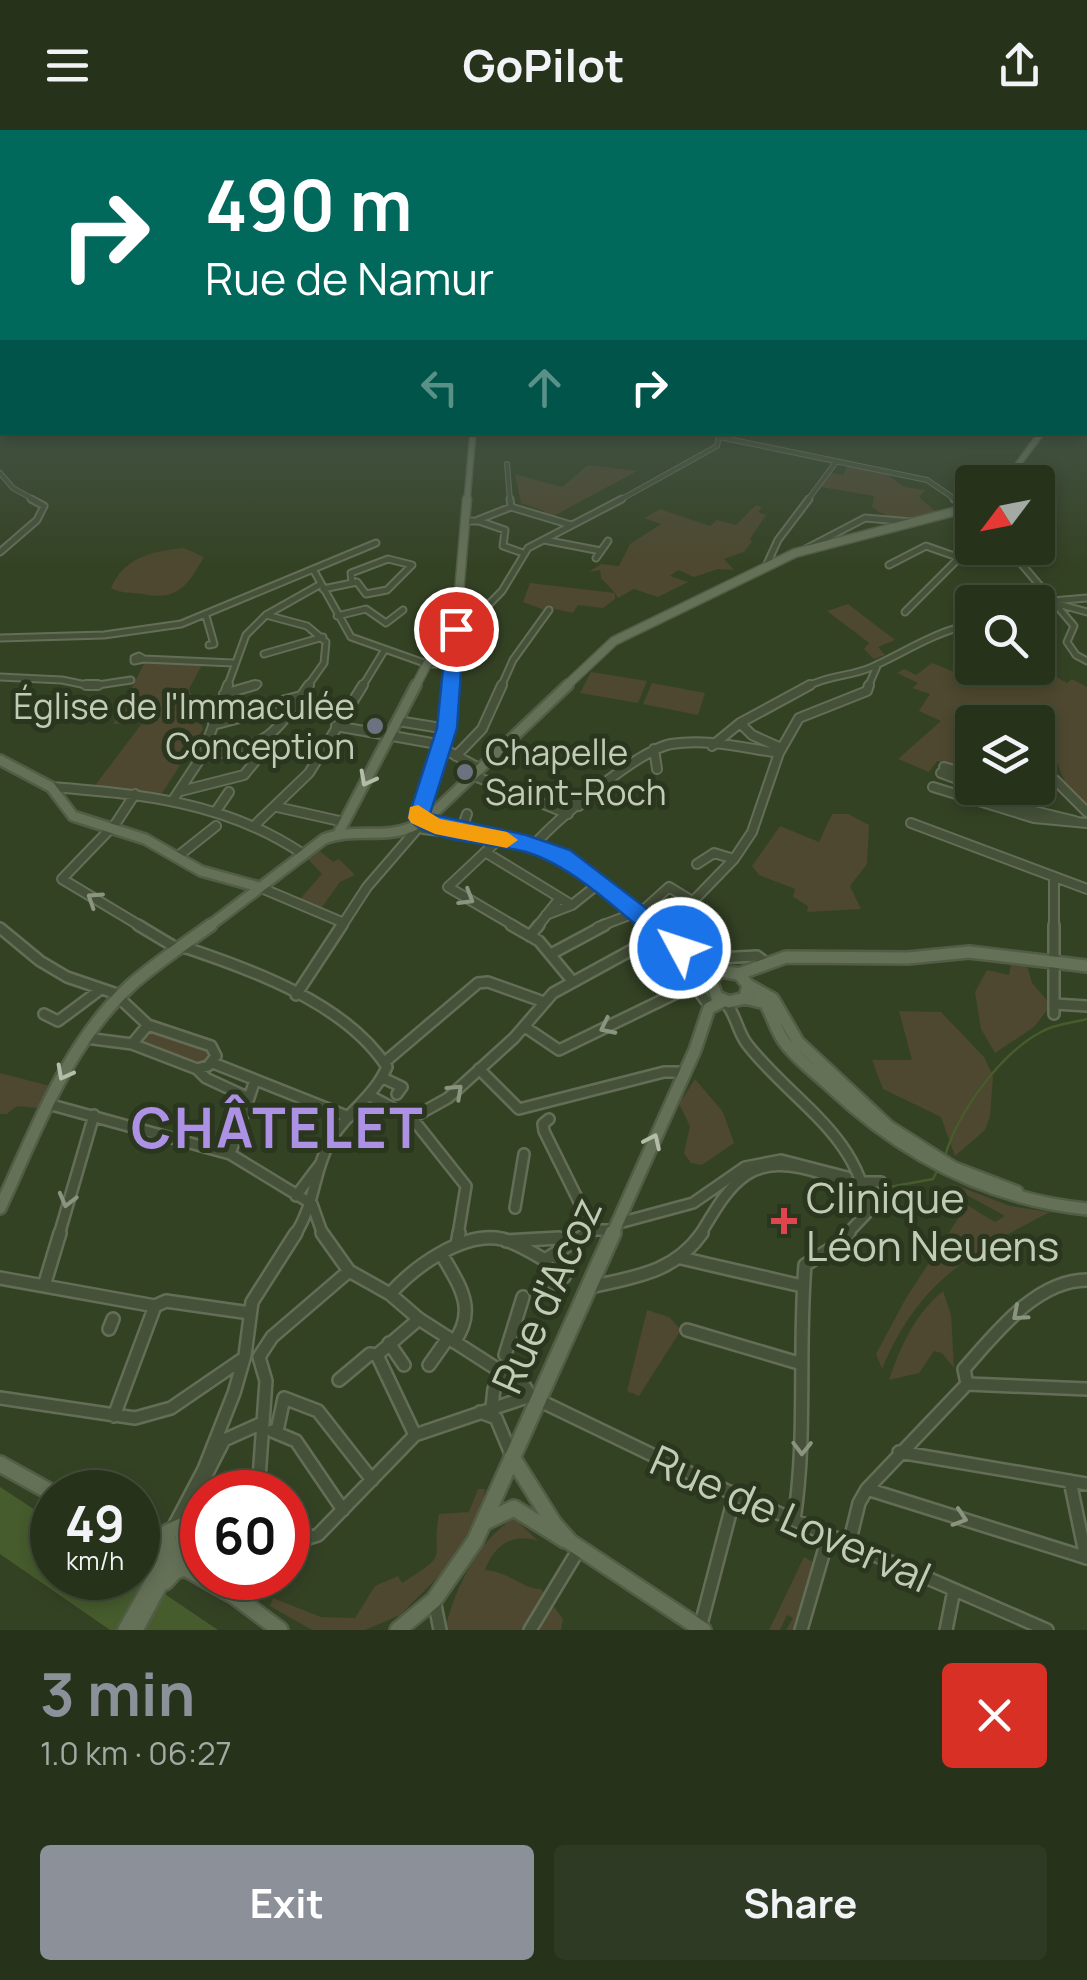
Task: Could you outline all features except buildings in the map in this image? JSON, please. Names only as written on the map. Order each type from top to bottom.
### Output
[{"type":"main road","points":[[422,824],[447,728],[473,435]]},
{"type":"main road","points":[[1018,465],[1040,435]]},
{"type":"main road","points":[[342,827],[389,836],[422,824],[614,641],[814,545],[955,512]]},
{"type":"main road","points":[[0,1208],[48,1104],[85,1038],[120,998],[180,947],[257,886],[342,827],[427,664],[454,639]]},
{"type":"main road","points":[[3,762],[51,787],[72,816],[144,839],[201,871],[257,886]]},
{"type":"main road","points":[[422,824],[534,845],[576,864],[660,934],[715,974],[766,1004],[792,1050],[872,1124],[953,1171],[1019,1200],[1087,1206]]},
{"type":"main road","points":[[715,974],[723,1001],[743,989],[765,962],[804,956],[908,958],[981,952],[1087,966]]},
{"type":"main road","name":"Rue d'Acoz","points":[[398,1630],[427,1606],[464,1560],[484,1522],[534,1399],[685,1072],[709,1008],[723,1001]]},
{"type":"main road","points":[[953,1171],[1007,1190],[1087,1206]]},
{"type":"main road","points":[[512,1457],[536,1498],[574,1545]]},
{"type":"main road","points":[[0,1464],[30,1483]]},
{"type":"main road","points":[[484,1522],[514,1508],[701,1629]]},
{"type":"main road","points":[[160,1532],[180,1540]]},
{"type":"main road","points":[[177,1537],[180,1541]]},
{"type":"main road","points":[[160,1576],[177,1537]]},
{"type":"main road","points":[[126,1630],[146,1600]]},
{"type":"main road","points":[[135,1630],[151,1600]]},
{"type":"main road","points":[[240,1600],[280,1630]]},
{"type":"street","points":[[454,639],[502,591],[523,554],[570,525],[700,458],[717,446],[717,435],[927,480],[955,498]]},
{"type":"street","points":[[766,566],[792,520],[836,462]]},
{"type":"street","points":[[507,464],[511,507]]},
{"type":"street","points":[[0,473],[13,488],[44,506],[44,513],[0,552]]},
{"type":"street","points":[[465,521],[511,507],[570,525]]},
{"type":"street","points":[[814,545],[865,518],[907,522]]},
{"type":"street","points":[[476,520],[505,530],[517,523]]},
{"type":"street","points":[[502,560],[505,530]]},
{"type":"street","points":[[544,540],[598,554],[608,541]]},
{"type":"street","points":[[0,638],[132,633],[206,616],[331,558],[376,543]]},
{"type":"street","points":[[890,564],[926,546],[955,556]]},
{"type":"street","points":[[505,548],[523,554]]},
{"type":"street","points":[[173,800],[201,758],[246,635],[266,614],[322,586],[352,582],[360,583],[370,595],[383,592],[412,566],[388,559],[350,572],[352,582]]},
{"type":"street","points":[[904,612],[955,563]]},
{"type":"street","points":[[1021,565],[1036,585]]},
{"type":"street","points":[[313,568],[348,635]]},
{"type":"street","points":[[262,592],[273,597]]},
{"type":"street","points":[[1055,602],[1087,598]]},
{"type":"street","points":[[1055,603],[1087,612]]},
{"type":"street","points":[[1055,605],[1074,626],[1067,642],[1086,660]]},
{"type":"street","points":[[337,616],[366,609],[386,623],[404,610]]},
{"type":"street","points":[[456,756],[482,729],[514,660],[549,610]]},
{"type":"street","points":[[201,758],[268,740],[326,660],[325,640],[307,626],[266,614]]},
{"type":"street","points":[[206,616],[214,644],[209,645]]},
{"type":"street","points":[[712,746],[740,722],[828,675],[857,672],[931,634],[955,628]]},
{"type":"street","points":[[264,654],[348,635],[427,664],[453,664]]},
{"type":"street","points":[[257,823],[278,807],[309,772],[384,650]]},
{"type":"street","points":[[144,659],[233,663]]},
{"type":"street","points":[[412,1118],[444,1102],[525,1026],[544,1002],[660,934],[734,859],[752,832],[780,750],[799,718],[868,690],[878,664]]},
{"type":"street","points":[[0,677],[62,680],[91,686],[131,680]]},
{"type":"street","points":[[224,694],[258,684]]},
{"type":"street","points":[[264,706],[301,696]]},
{"type":"street","points":[[213,724],[252,715]]},
{"type":"street","points":[[398,721],[447,728]]},
{"type":"street","points":[[740,722],[752,735],[780,750]]},
{"type":"street","points":[[336,726],[442,747],[475,772],[568,814]]},
{"type":"street","points":[[534,845],[568,814],[654,750],[673,744],[780,750]]},
{"type":"street","points":[[181,792],[244,774],[257,759],[253,745]]},
{"type":"street","points":[[654,750],[657,769]]},
{"type":"street","points":[[0,751],[3,762]]},
{"type":"street","points":[[943,770],[955,774]]},
{"type":"street","points":[[1055,780],[1087,812]]},
{"type":"street","points":[[933,786],[1034,818],[1087,823]]},
{"type":"street","points":[[51,787],[135,794],[216,811],[257,823],[303,854]]},
{"type":"street","points":[[216,811],[230,792]]},
{"type":"street","points":[[554,793],[579,806]]},
{"type":"street","points":[[135,794],[112,828],[62,878],[180,947],[226,960],[307,1000],[358,1033],[386,1061]]},
{"type":"street","points":[[1007,805],[1074,822]]},
{"type":"street","points":[[278,807],[342,827]]},
{"type":"street","points":[[460,832],[468,814]]},
{"type":"street","points":[[292,993],[367,887],[422,824],[554,856],[636,914]]},
{"type":"street","points":[[911,824],[1087,889]]},
{"type":"street","points":[[177,857],[216,826]]},
{"type":"street","points":[[389,836],[402,846]]},
{"type":"street","points":[[497,841],[448,887],[530,936],[551,954],[573,982]]},
{"type":"street","points":[[697,864],[706,854],[718,851],[734,859]]},
{"type":"street","points":[[485,852],[572,905]]},
{"type":"street","points":[[1054,878],[1054,1009],[1087,1006]]},
{"type":"street","points":[[546,915],[572,905],[596,884]]},
{"type":"street","points":[[257,886],[344,923]]},
{"type":"street","points":[[551,954],[596,928],[636,914],[669,887],[692,901]]},
{"type":"street","points":[[530,936],[560,898]]},
{"type":"street","points":[[0,928],[40,961],[67,977],[120,998],[148,1025],[214,1047],[213,1062]]},
{"type":"street","points":[[660,934],[715,974]]},
{"type":"street","points":[[671,945],[674,957],[706,1002]]},
{"type":"street","points":[[525,1026],[558,1050],[757,956],[765,962]]},
{"type":"street","points":[[177,1537],[188,1504],[220,1438],[244,1358],[250,1313],[262,1276],[312,1204],[321,1163],[336,1130],[372,1097],[383,1078],[386,1061],[478,983],[488,982],[544,1002]]},
{"type":"street","points":[[44,1014],[58,1022],[101,988]]},
{"type":"street","points":[[738,1029],[743,989]]},
{"type":"street","points":[[723,1001],[732,1010],[738,1029],[754,1052],[836,1134],[868,1212],[837,1245],[805,1265],[802,1468],[794,1520]]},
{"type":"street","points":[[132,1044],[148,1025]]},
{"type":"street","points":[[85,1038],[132,1044],[196,1068],[206,1078],[249,1098]]},
{"type":"street","points":[[196,1068],[213,1062],[349,1117]]},
{"type":"street","points":[[480,1070],[519,1109],[664,1072],[685,1072]]},
{"type":"street","points":[[383,1078],[402,1087],[397,1094]]},
{"type":"street","points":[[230,1154],[255,1080]]},
{"type":"street","points":[[372,1097],[412,1118],[466,1186],[457,1244]]},
{"type":"street","points":[[48,1104],[230,1154],[312,1204],[324,1238],[349,1272],[390,1294],[403,1278],[457,1244],[478,1237],[506,1241],[559,1238],[570,1244]]},
{"type":"street","points":[[44,1286],[94,1115]]},
{"type":"street","points":[[549,1119],[543,1124],[544,1131],[592,1230]]},
{"type":"street","points":[[515,1208],[524,1154]]},
{"type":"street","points":[[296,1196],[321,1163]]},
{"type":"street","points":[[506,1241],[545,1260],[592,1230],[693,1203],[767,1168],[791,1166],[856,1182],[881,1182]]},
{"type":"street","points":[[589,1287],[650,1272],[681,1258],[700,1233],[711,1196]]},
{"type":"street","points":[[554,1283],[564,1277],[557,1254]]},
{"type":"street","points":[[429,1365],[465,1326],[463,1289],[442,1255]]},
{"type":"street","points":[[681,1258],[802,1286]]},
{"type":"street","points":[[0,1398],[135,1418],[172,1408],[244,1358],[259,1357],[286,1325],[349,1272]]},
{"type":"street","points":[[0,1278],[121,1302],[155,1306],[166,1301],[250,1313]]},
{"type":"street","points":[[967,1384],[964,1369],[1025,1308],[1070,1281],[1087,1280]]},
{"type":"street","name":"Rue de Loverval","points":[[390,1294],[451,1340],[501,1366],[534,1399],[736,1494],[1047,1630]]},
{"type":"street","points":[[486,1410],[523,1297]]},
{"type":"street","points":[[114,1416],[155,1306]]},
{"type":"street","points":[[377,1355],[418,1318]]},
{"type":"street","points":[[687,1330],[802,1364]]},
{"type":"street","points":[[390,1343],[404,1365]]},
{"type":"street","points":[[339,1380],[370,1354],[377,1355]]},
{"type":"street","points":[[377,1355],[416,1435]]},
{"type":"street","points":[[259,1357],[266,1380],[267,1428],[261,1470]]},
{"type":"street","points":[[849,1544],[867,1489],[967,1384],[1087,1389]]},
{"type":"street","points":[[267,1428],[284,1398],[318,1412],[372,1480]]},
{"type":"street","points":[[310,1537],[318,1535],[416,1435],[486,1410],[534,1399]]},
{"type":"street","points":[[486,1410],[496,1418],[512,1457]]},
{"type":"street","points":[[220,1438],[267,1428],[288,1436],[306,1454],[343,1510]]},
{"type":"street","points":[[900,1452],[1087,1484]]},
{"type":"street","points":[[867,1489],[1086,1558],[1070,1481]]},
{"type":"street","points":[[701,1629],[736,1494]]},
{"type":"street","points":[[801,1630],[829,1534]]},
{"type":"street","points":[[530,1630],[574,1545]]},
{"type":"street","points":[[946,1630],[954,1590]]},
{"type":"street","points":[[427,1606],[440,1630]]},
{"type":"shaded area","points":[[588,465],[637,471],[550,518],[542,516],[544,511],[521,503],[515,474],[562,487]]},
{"type":"shaded area","points":[[847,466],[886,474],[904,487],[925,490],[919,497],[937,513],[896,518],[872,507],[874,496],[821,487],[831,473],[843,475]]},
{"type":"shaded area","points":[[756,505],[762,507],[758,512],[766,515],[750,539],[752,542],[744,552],[724,559],[734,570],[718,569],[694,577],[678,570],[670,576],[688,582],[658,597],[634,589],[618,598],[601,578],[600,570],[589,572],[601,564],[619,566],[630,544],[661,524],[644,518],[660,509],[710,526],[717,520],[736,525]]},
{"type":"shaded area","points":[[184,548],[204,557],[192,576],[173,593],[154,596],[111,588],[124,569],[141,558]]},
{"type":"shaded area","points":[[530,583],[615,593],[615,599],[603,608],[578,605],[573,613],[551,608],[547,611],[523,602]]},
{"type":"shaded area","points":[[848,604],[895,640],[878,647],[885,655],[874,659],[864,649],[869,643],[827,611]]},
{"type":"shaded area","points":[[145,662],[202,665],[189,689],[203,729],[161,795],[93,788],[143,722],[113,724]]},
{"type":"shaded area","points":[[932,663],[955,672],[955,685],[1055,685],[1055,676],[1087,687],[1087,804],[1066,785],[1055,758],[1055,705],[955,705],[955,768],[937,761],[929,772],[898,759],[941,721],[919,711],[930,694],[912,688],[918,683],[897,673],[904,669],[916,675]]},
{"type":"shaded area","points":[[591,672],[647,681],[638,703],[580,693]]},
{"type":"shaded area","points":[[652,683],[705,693],[698,715],[643,704]]},
{"type":"shaded area","points":[[832,814],[848,814],[869,825],[867,864],[850,886],[861,909],[807,912],[808,906],[793,897],[795,889],[759,875],[752,866],[780,826],[819,842]]},
{"type":"shaded area","points":[[317,849],[333,862],[339,859],[355,875],[340,882],[320,910],[299,900],[322,874],[306,857]]},
{"type":"shaded area","points":[[1011,964],[1027,966],[1032,983],[1051,1005],[1034,1027],[995,1053],[981,1029],[975,992],[987,970],[1009,975]]},
{"type":"shaded area","points":[[899,1011],[941,1012],[984,1057],[993,1076],[990,1117],[985,1130],[955,1156],[941,1117],[883,1089],[872,1060],[912,1060]]},
{"type":"shaded area","points":[[153,1029],[210,1050],[209,1060],[196,1065],[140,1045],[144,1033]]},
{"type":"shaded area","points":[[0,1073],[50,1086],[38,1108],[17,1106],[0,1114]]},
{"type":"shaded area","points":[[695,1079],[723,1112],[734,1143],[702,1165],[691,1163],[684,1153],[690,1126],[679,1104]]},
{"type":"shaded area","points":[[953,1184],[1010,1206],[1050,1212],[995,1242],[950,1273],[912,1314],[882,1369],[876,1354],[906,1298],[967,1205],[995,1222],[1005,1216],[952,1187]]},
{"type":"shaded area","points":[[943,1291],[951,1315],[954,1368],[942,1353],[934,1351],[919,1373],[889,1380],[910,1331]]},
{"type":"shaded area","points":[[647,1310],[669,1317],[681,1330],[639,1396],[627,1391]]},
{"type":"shaded area","points":[[0,1487],[30,1507],[30,1575],[0,1554]]},
{"type":"shaded area","points":[[478,1489],[485,1489],[480,1517],[452,1563],[400,1615],[365,1630],[312,1630],[270,1606],[272,1600],[278,1600],[321,1617],[355,1618],[375,1586],[398,1576],[402,1583],[434,1560],[439,1514],[469,1512]]},
{"type":"shaded area","points":[[514,1518],[538,1541],[520,1538],[506,1543],[485,1570],[541,1589],[563,1619],[561,1630],[445,1630],[469,1567],[489,1539]]},
{"type":"shaded area","points":[[804,1557],[816,1564],[794,1630],[786,1630],[793,1618],[787,1615],[780,1630],[769,1630]]},
{"type":"shaded area","points":[[160,1591],[218,1630],[110,1630],[67,1600],[160,1600]]},
{"type":"waterway","points":[[945,1156],[970,1103],[1011,1054],[1046,1029],[1087,1019]]},
{"type":"waterway","points":[[884,1188],[933,1179],[939,1167]]},
{"type":"slow traffic","points":[[418,813],[419,818],[426,818],[435,826],[507,840]]},
{"type":"place","name":"Église de l'Immaculée Conception","points":[[375,726]]},
{"type":"place","name":"Chapelle Saint-Roch","points":[[465,772]]},
{"type":"place","name":"Clinique Léon Neuens","points":[[784,1221]]},
{"type":"district","name":"CHÂTELET","points":[[278,1127]]},
{"type":"route","points":[[456,629],[447,728],[418,810],[419,818],[426,818],[435,826],[526,843],[562,856],[680,948]]}]
